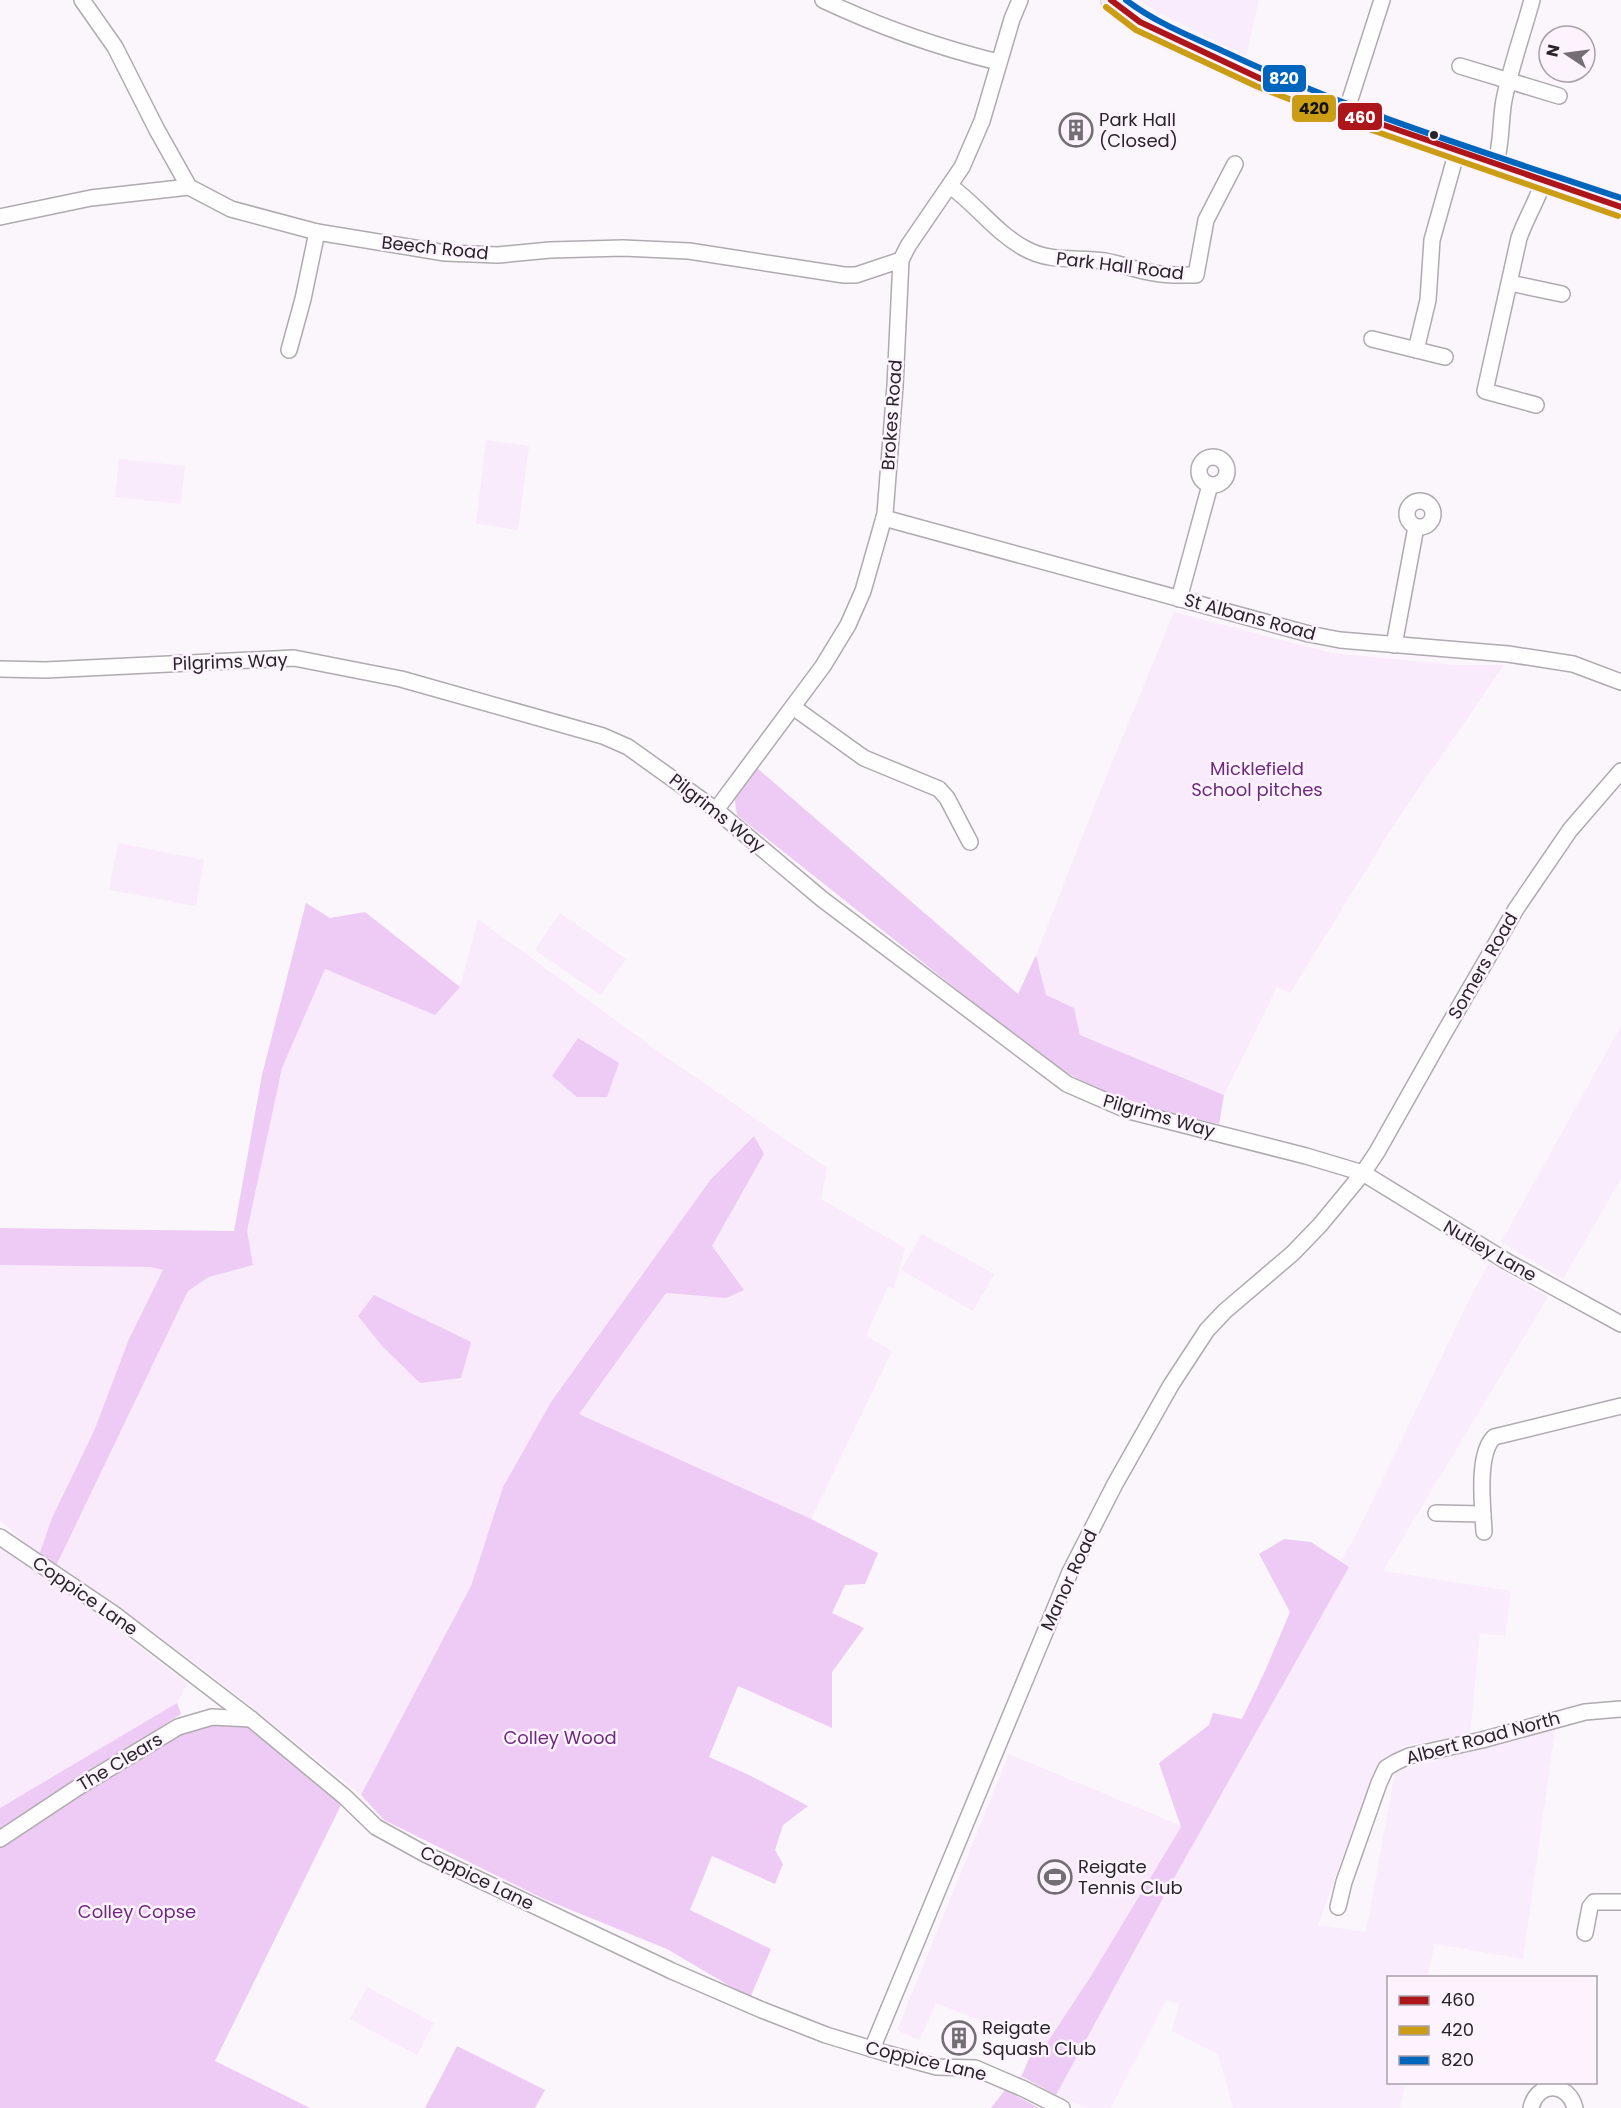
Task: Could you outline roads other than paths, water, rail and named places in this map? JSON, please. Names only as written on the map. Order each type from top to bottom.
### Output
[{"type":"main road","points":[[1111,0],[1140,22],[1259,78],[1346,112],[1543,182],[1621,207]]},
{"type":"street","points":[[0,217],[91,198],[189,187],[115,47],[82,0]]},
{"type":"street","points":[[823,0],[872,23],[935,45],[998,62]]},
{"type":"street","points":[[901,260],[962,166],[982,121],[1011,19],[1020,0]]},
{"type":"street","points":[[1346,112],[1382,0]]},
{"type":"street","points":[[1495,165],[1500,152],[1500,126],[1508,81],[1532,0]]},
{"type":"street","points":[[1460,66],[1559,96]]},
{"type":"street","points":[[1416,350],[1428,300],[1432,240],[1456,151]]},
{"type":"street","name":"Park Hall Road","points":[[950,186],[1012,241],[1026,250],[1056,259],[1105,261],[1155,273],[1196,275],[1206,220],[1235,164]]},
{"type":"street","points":[[1536,405],[1485,391],[1521,232],[1538,199],[1543,182]]},
{"type":"street","name":"Beech Road","points":[[189,187],[231,209],[316,232],[445,253],[498,255],[550,250],[623,248],[689,251],[844,275],[856,275],[901,260]]},
{"type":"street","points":[[289,350],[303,299],[316,232]]},
{"type":"street","name":"Brokes Road","points":[[716,810],[823,666],[848,625],[863,591],[884,518],[895,386],[901,260]]},
{"type":"street","points":[[1509,283],[1562,294]]},
{"type":"street","points":[[1372,339],[1445,357]]},
{"type":"street","points":[[1179,599],[1210,485]]},
{"type":"street","name":"St Albans Road","points":[[884,518],[1309,634],[1340,640],[1508,654],[1573,664],[1621,682]]},
{"type":"street","points":[[1394,645],[1416,527]]},
{"type":"street","name":"Pilgrims Way","points":[[0,669],[46,670],[294,658],[401,679],[603,735],[628,747],[716,810],[822,899],[1067,1084],[1129,1111],[1306,1156],[1363,1173]]},
{"type":"street","points":[[793,707],[864,758],[939,789],[947,798],[970,842]]},
{"type":"street","name":"Somers Road","points":[[1363,1173],[1516,909],[1570,830],[1621,771]]},
{"type":"street","name":"Nutley Lane","points":[[1363,1173],[1506,1261],[1621,1324]]},
{"type":"street","name":"Manor Road","points":[[872,2049],[1070,1572],[1146,1428],[1191,1352],[1207,1330],[1225,1311],[1293,1253],[1320,1225],[1363,1173]]},
{"type":"street","points":[[1484,1533],[1484,1457],[1489,1442],[1494,1437],[1621,1406]]},
{"type":"street","points":[[1436,1513],[1483,1514]]},
{"type":"street","name":"Coppice Lane","points":[[0,1537],[114,1614],[251,1719],[345,1797],[376,1827],[425,1854],[672,1971],[826,2035],[937,2067],[975,2068],[1062,2108]]},
{"type":"street","name":"Albert Road North","points":[[1338,1907],[1344,1882],[1386,1768],[1409,1756],[1482,1740],[1585,1712],[1621,1709]]},
{"type":"street","name":"The Clears","points":[[0,1839],[80,1786],[178,1727],[212,1717],[251,1719]]},
{"type":"street","points":[[1585,1933],[1590,1907],[1594,1902],[1621,1902]]},
{"type":"street","points":[[1531,2108],[1534,2097],[1541,2091],[1554,2088],[1566,2093],[1575,2108]]},
{"type":"place","name":"Park Hall (Closed)","points":[[1076,130]]},
{"type":"place","name":"Reigate Tennis Club","points":[[1055,1877]]},
{"type":"place","name":"Reigate Squash Club","points":[[959,2038]]},
{"type":"park label","name":"Micklefield School pitches","points":[[1257,779]]},
{"type":"park label","name":"Colley Wood","points":[[560,1738]]},
{"type":"park label","name":"Colley Copse","points":[[137,1912]]}]
